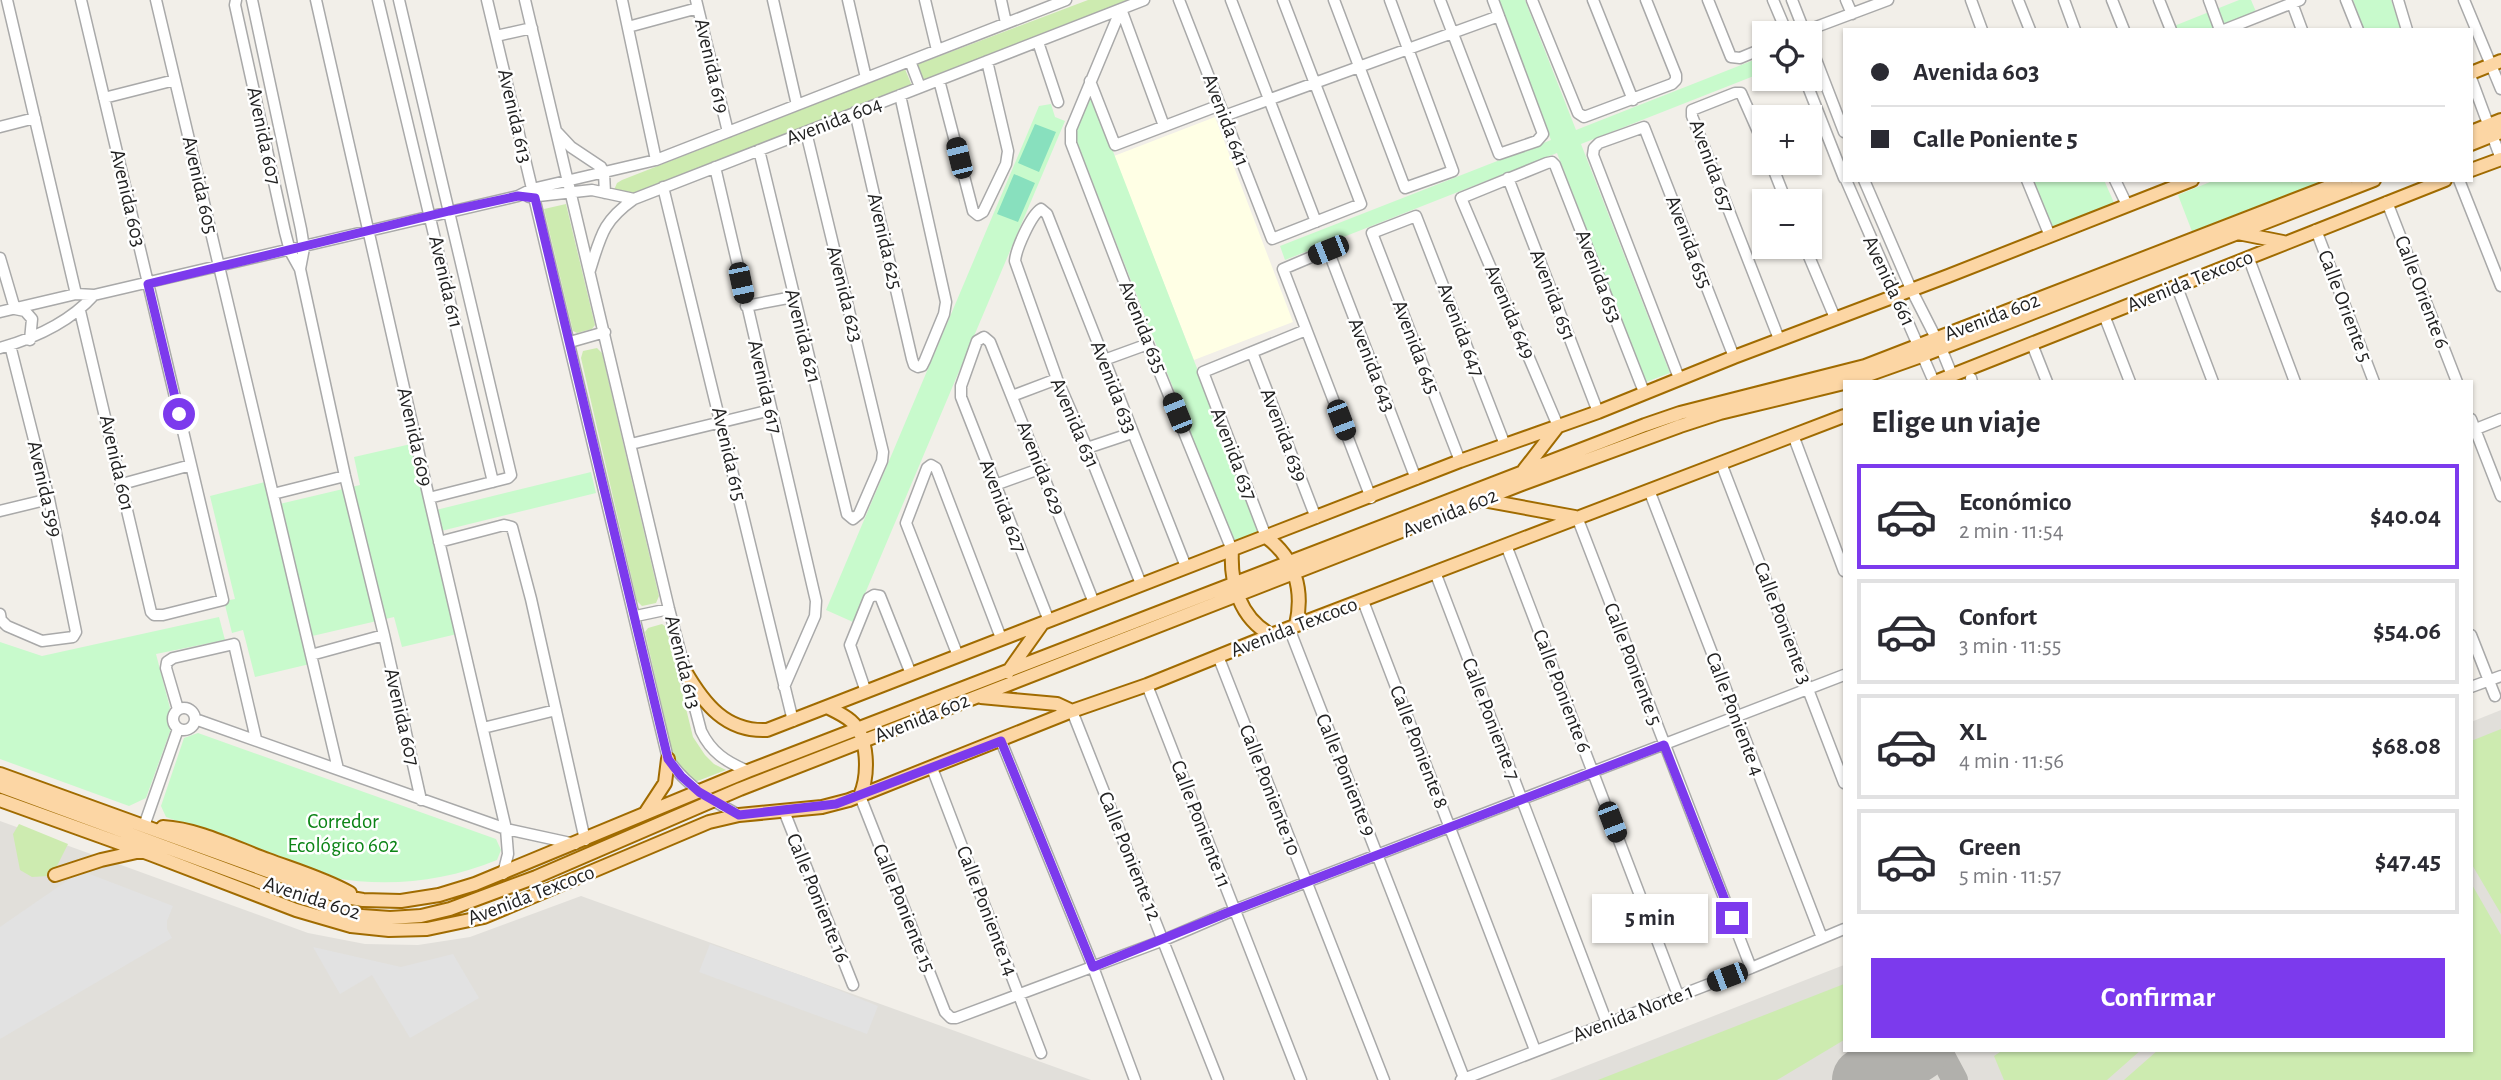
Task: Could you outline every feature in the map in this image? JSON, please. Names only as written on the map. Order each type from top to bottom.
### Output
[{"type":"main road","points":[[2473,72],[2495,63]]},
{"type":"main road","points":[[2473,143],[2494,131],[2501,120]]},
{"type":"main road","points":[[2473,132],[2494,131]]},
{"type":"main road","points":[[2473,169],[2501,159]]},
{"type":"main road","name":"Avenida 602","points":[[1851,380],[2341,182]]},
{"type":"main road","name":"Avenida 602","points":[[1938,343],[2370,182]]},
{"type":"main road","name":"Avenida Texcoco","points":[[1940,380],[2440,182]]},
{"type":"main road","name":"Avenida 602","points":[[685,671],[721,718],[750,730],[767,730],[1140,584],[1371,498],[1460,461],[1598,412],[1734,356],[2050,236],[2171,184]]},
{"type":"main road","points":[[2237,233],[2283,242]]},
{"type":"main road","name":"Avenida 602","points":[[0,774],[144,826],[194,833],[335,886],[363,900],[401,901],[427,897],[503,874],[748,771],[977,696],[1523,471],[1680,413],[1922,350]]},
{"type":"main road","name":"Avenida 602","points":[[1292,568],[1680,426],[1720,413],[1843,383]]},
{"type":"main road","name":"Avenida Texcoco","points":[[0,800],[254,895],[332,921],[370,928],[408,930],[447,926],[484,917],[700,825],[739,815],[822,807],[860,796],[1072,711],[1147,685],[1843,416]]},
{"type":"main road","points":[[1523,471],[1558,426]]},
{"type":"main road","points":[[1483,500],[1577,517]]},
{"type":"main road","points":[[1266,537],[1281,550],[1292,568],[1300,599],[1292,627]]},
{"type":"main road","points":[[1232,550],[1236,590],[1252,621],[1271,635]]},
{"type":"main road","name":"Avenida 602","points":[[0,786],[336,910],[362,916],[390,918],[421,916],[536,877],[1007,673],[1236,590]]},
{"type":"main road","points":[[1007,673],[1045,622]]},
{"type":"main road","points":[[977,696],[1057,704],[1072,711]]},
{"type":"main road","points":[[827,707],[844,716],[861,736],[866,766],[864,787],[860,796]]},
{"type":"main road","points":[[643,816],[666,783],[668,759]]},
{"type":"main road","points":[[55,875],[141,851]]},
{"type":"street","points":[[7,0],[76,294]]},
{"type":"street","name":"Avenida 603","points":[[81,0],[223,600],[154,615]]},
{"type":"street","name":"Avenida 605","points":[[156,0],[311,655]]},
{"type":"street","name":"Avenida 607","points":[[236,0],[290,251],[300,269],[345,476],[421,800]]},
{"type":"street","name":"Avenida 607","points":[[252,0],[304,247],[300,269]]},
{"type":"street","name":"Avenida 609","points":[[316,0],[506,829],[509,854],[503,874]]},
{"type":"street","name":"Avenida 611","points":[[378,0],[493,482],[510,476],[399,0]]},
{"type":"street","name":"Avenida 613","points":[[487,0],[668,759],[681,776],[711,801]]},
{"type":"street","name":"Avenida 613","points":[[526,0],[669,609],[701,731],[707,745],[723,759],[748,771]]},
{"type":"street","points":[[622,0],[656,160]]},
{"type":"street","points":[[774,0],[797,105]]},
{"type":"street","points":[[848,0],[866,78]]},
{"type":"street","points":[[925,0],[937,50]]},
{"type":"street","points":[[1001,0],[1006,23]]},
{"type":"street","name":"Avenida 604","points":[[0,312],[76,294],[94,296],[449,211],[569,186],[604,173],[656,160],[1066,0]]},
{"type":"street","name":"Avenida 604","points":[[569,186],[634,199],[1144,0]]},
{"type":"street","name":"Avenida 641","points":[[1180,0],[1272,239],[1317,222]]},
{"type":"street","points":[[1231,0],[1317,222],[1361,204],[1283,0]]},
{"type":"street","points":[[1334,0],[1405,188],[1453,171],[1390,0]]},
{"type":"street","points":[[1440,0],[1499,154],[1542,137],[1542,131],[1493,0]]},
{"type":"street","points":[[1592,0],[1633,100]]},
{"type":"street","points":[[1533,1],[1578,113],[1587,117],[1672,84],[1676,80],[1646,0]]},
{"type":"street","points":[[1708,0],[1730,55],[1734,58],[1752,52]]},
{"type":"street","points":[[1773,0],[1782,21]]},
{"type":"street","points":[[1792,0],[1799,21]]},
{"type":"street","points":[[1846,0],[1852,14]]},
{"type":"street","points":[[1822,26],[1888,0]]},
{"type":"street","points":[[1970,0],[1981,28]]},
{"type":"street","points":[[2018,0],[2030,28]]},
{"type":"street","points":[[2064,0],[2075,28]]},
{"type":"street","points":[[2112,0],[2123,28]]},
{"type":"street","points":[[2160,0],[2170,28]]},
{"type":"street","points":[[2209,0],[2221,28]]},
{"type":"street","points":[[2346,0],[2357,28]]},
{"type":"street","points":[[2398,0],[2406,28]]},
{"type":"street","points":[[2464,0],[2495,63],[2501,89]]},
{"type":"street","points":[[2245,26],[2296,2],[2302,28]]},
{"type":"street","points":[[628,27],[697,4]]},
{"type":"street","name":"Avenida 619","points":[[697,4],[728,132]]},
{"type":"street","points":[[1121,9],[1090,81],[1114,143],[1119,145],[1220,105]]},
{"type":"street","points":[[1121,9],[1164,126]]},
{"type":"street","points":[[1224,116],[1499,16]]},
{"type":"street","points":[[496,36],[532,28]]},
{"type":"street","points":[[1038,42],[1058,102]]},
{"type":"street","points":[[910,61],[920,87]]},
{"type":"street","points":[[939,80],[972,211],[978,215],[983,212],[1006,164],[1008,151],[987,61]]},
{"type":"street","points":[[1822,75],[1843,129]]},
{"type":"street","points":[[104,98],[175,80]]},
{"type":"street","name":"Avenida 635","points":[[1090,81],[1070,129],[1071,143],[1148,344],[1232,550]]},
{"type":"street","points":[[2473,83],[2494,131],[2501,159]]},
{"type":"street","name":"Avenida 661","points":[[1810,91],[1843,174]]},
{"type":"street","name":"Avenida 657","points":[[1752,118],[1741,93],[1692,110],[1779,339]]},
{"type":"street","name":"Avenida 625","points":[[855,113],[912,359],[914,365],[922,366],[946,306],[900,95]]},
{"type":"street","points":[[0,127],[35,118]]},
{"type":"street","name":"Avenida 653","points":[[1644,127],[1598,143],[1593,155],[1679,378]]},
{"type":"street","name":"Avenida 655","points":[[1644,127],[1734,356]]},
{"type":"street","points":[[556,131],[571,146],[601,167],[605,193]]},
{"type":"street","name":"Avenida 623","points":[[806,132],[883,456],[859,514],[853,519]]},
{"type":"street","name":"Avenida 621","points":[[760,150],[847,514],[853,519]]},
{"type":"street","name":"Avenida 653","points":[[1508,178],[1552,162],[1555,165],[1644,392]]},
{"type":"street","name":"Avenida 617","points":[[715,167],[817,607],[784,687]]},
{"type":"street","name":"Avenida 649","points":[[1508,178],[1461,198],[1558,426]]},
{"type":"street","name":"Avenida 651","points":[[1508,178],[1598,412]]},
{"type":"street","name":"Avenida 661","points":[[1846,182],[1934,380]]},
{"type":"street","name":"Avenida 661","points":[[1865,182],[1910,289],[1952,375]]},
{"type":"street","points":[[2028,182],[2050,236]]},
{"type":"street","points":[[2116,182],[2127,205]]},
{"type":"street","points":[[2460,182],[2501,286]]},
{"type":"street","name":"Avenida 615","points":[[663,187],[793,721]]},
{"type":"street","points":[[590,271],[607,224],[615,212],[634,199]]},
{"type":"street","name":"Calle Oriente 6","points":[[2388,202],[2456,380]]},
{"type":"street","name":"Avenida 631","points":[[1041,209],[1035,214],[1015,259],[1056,379],[1087,448],[1140,584]]},
{"type":"street","name":"Avenida 633","points":[[1041,209],[1047,214],[1186,567]]},
{"type":"street","name":"Avenida 645","points":[[1416,216],[1372,233],[1460,461]]},
{"type":"street","name":"Avenida 647","points":[[1416,216],[1505,445]]},
{"type":"street","name":"Calle Oriente 5","points":[[2316,230],[2373,380]]},
{"type":"street","name":"Avenida 643","points":[[1306,330],[1283,269],[1328,250],[1416,479]]},
{"type":"street","points":[[0,258],[2,277],[15,309],[25,311],[33,319],[30,340]]},
{"type":"street","points":[[1810,259],[1835,318]]},
{"type":"street","points":[[2249,259],[2294,380]]},
{"type":"street","points":[[2177,287],[2212,380]]},
{"type":"street","points":[[5,346],[30,340],[80,311],[94,296]]},
{"type":"street","points":[[746,306],[793,297]]},
{"type":"street","name":"Avenida 601","points":[[80,311],[150,608],[154,615]]},
{"type":"street","points":[[2104,315],[2129,380]]},
{"type":"street","points":[[1252,352],[1306,330],[1371,498]]},
{"type":"street","points":[[570,342],[605,332]]},
{"type":"street","name":"Avenida 627","points":[[984,337],[977,341],[960,391],[1045,622]]},
{"type":"street","name":"Avenida 629","points":[[984,337],[990,342],[1094,603]]},
{"type":"street","points":[[1104,360],[1148,344]]},
{"type":"street","points":[[2032,344],[2046,380]]},
{"type":"street","name":"Avenida 599","points":[[2,619],[44,642],[73,637],[77,630],[49,499],[5,346]]},
{"type":"street","name":"Avenida 637","points":[[1252,352],[1202,372],[1266,537]]},
{"type":"street","name":"Avenida 639","points":[[1252,352],[1316,518]]},
{"type":"street","points":[[1012,396],[1056,379]]},
{"type":"street","points":[[631,444],[771,410]]},
{"type":"street","points":[[2473,426],[2501,419]]},
{"type":"street","points":[[2473,428],[2501,496]]},
{"type":"street","points":[[1087,448],[1132,433]]},
{"type":"street","points":[[1793,435],[1843,568]]},
{"type":"street","name":"Calle Poniente 3","points":[[1721,463],[1843,780]]},
{"type":"street","points":[[958,656],[906,521],[927,468],[931,465],[936,468],[1001,638]]},
{"type":"street","points":[[122,484],[191,466]]},
{"type":"street","points":[[995,485],[1042,468]]},
{"type":"street","points":[[273,494],[345,476]]},
{"type":"street","points":[[429,499],[493,482]]},
{"type":"street","name":"Calle Poniente 4","points":[[1649,491],[1822,938]]},
{"type":"street","points":[[0,511],[49,499]]},
{"type":"street","name":"Calle Poniente 5","points":[[1577,517],[1751,968]]},
{"type":"street","points":[[178,709],[189,709],[195,719],[506,829],[580,842],[556,710],[531,599],[510,525],[439,542]]},
{"type":"street","name":"Calle Poniente 6","points":[[1506,545],[1678,995]]},
{"type":"street","name":"Calle Poniente 7","points":[[1434,572],[1607,1023]]},
{"type":"street","points":[[866,692],[850,645],[869,598],[874,595],[880,596],[911,674]]},
{"type":"street","name":"Calle Poniente 8","points":[[1363,601],[1535,1050]]},
{"type":"street","points":[[636,616],[669,609]]},
{"type":"street","name":"Calle Poniente 9","points":[[1292,627],[1462,1079]]},
{"type":"street","points":[[338,769],[311,655],[384,635]]},
{"type":"street","points":[[2473,640],[2495,696]]},
{"type":"street","points":[[178,729],[172,719],[178,709],[166,668],[167,662],[173,658],[234,644],[256,739]]},
{"type":"street","name":"Calle Poniente 10","points":[[1218,656],[1384,1080]]},
{"type":"street","points":[[1019,996],[1234,910],[1843,675]]},
{"type":"street","points":[[2473,686],[2501,676]]},
{"type":"street","name":"Calle Poniente 11","points":[[1147,685],[1301,1080]]},
{"type":"street","points":[[484,728],[556,710]]},
{"type":"street","name":"Calle Poniente 12","points":[[1072,711],[1218,1080]]},
{"type":"street","points":[[178,729],[190,729],[195,719]]},
{"type":"street","points":[[144,826],[178,729]]},
{"type":"street","points":[[1001,741],[1093,967],[1135,1080]]},
{"type":"street","name":"Calle Poniente 14","points":[[932,768],[1041,1053]]},
{"type":"street","name":"Calle Poniente 15","points":[[860,796],[946,1012],[951,1018],[960,1017],[1019,996]]},
{"type":"street","points":[[711,801],[739,815]]},
{"type":"street","name":"Calle Poniente 16","points":[[783,811],[853,985]]},
{"type":"street","name":"Avenida Norte 1","points":[[1462,1079],[1751,968],[1843,929]]},
{"type":"shaded area","points":[[1215,117],[1293,322],[1194,360],[1114,156]]},
{"type":"shaded area","points":[[2501,710],[2501,1080],[1550,1080],[1843,965],[1843,1052],[2473,1052],[2473,721]]},
{"type":"shaded area","points":[[0,821],[308,933],[365,944],[418,945],[470,937],[581,896],[1091,1080],[0,1080]]},
{"type":"shaded area","points":[[87,873],[173,906],[167,921],[167,929],[172,938],[0,1039],[0,927],[71,878]]},
{"type":"shaded area","points":[[710,944],[806,977],[878,1006],[867,1034],[699,972]]},
{"type":"shaded area","points":[[313,947],[401,967],[453,954],[479,998],[410,1038],[372,975],[340,994]]},
{"type":"green space","points":[[1088,0],[1131,0],[923,82],[916,65]]},
{"type":"green space","points":[[1497,0],[1525,0],[1576,130],[1752,61],[1752,77],[1581,144],[1670,373],[1646,382],[1557,153],[1285,260],[1280,246],[1551,140]]},
{"type":"green space","points":[[2239,0],[2251,0],[2257,14],[2222,28],[2169,28]]},
{"type":"green space","points":[[2353,0],[2391,0],[2401,28],[2363,28]]},
{"type":"green space","points":[[905,69],[912,86],[631,196],[614,190],[622,180]]},
{"type":"green space","points":[[1090,92],[1260,531],[1233,541],[1074,135]]},
{"type":"green space","points":[[1051,104],[1055,117],[1065,121],[853,622],[826,610],[1039,106]]},
{"type":"green space","points":[[1035,124],[1056,132],[1039,172],[1018,163]]},
{"type":"green space","points":[[1014,174],[1035,183],[1018,222],[997,214]]},
{"type":"green space","points":[[2034,182],[2105,182],[2115,205],[2053,230]]},
{"type":"green space","points":[[2210,182],[2324,182],[2193,234],[2178,195]]},
{"type":"green space","points":[[566,204],[595,325],[592,329],[577,333],[573,331],[544,209]]},
{"type":"green space","points":[[597,348],[602,353],[659,596],[656,603],[642,606],[637,601],[581,358],[583,351]]},
{"type":"green space","points":[[411,444],[457,634],[402,647],[394,617],[308,637],[314,663],[255,677],[243,630],[232,633],[224,601],[235,599],[210,496],[265,482],[271,506],[360,485],[354,457]]},
{"type":"green space","points":[[591,472],[596,493],[441,531],[436,510]]},
{"type":"green space","points":[[219,617],[225,640],[156,654],[170,708],[167,719],[171,729],[146,798],[129,806],[0,759],[0,642],[42,656]]},
{"type":"green space","points":[[662,624],[666,627],[693,737],[714,764],[726,770],[695,782],[680,769],[674,759],[645,632],[648,628]]},
{"type":"green space","points":[[2501,729],[2501,914],[2473,866],[2473,740]]},
{"type":"green space","name":"Corredor Ecológico 602","points":[[198,733],[496,839],[501,850],[497,860],[457,873],[416,881],[354,881],[333,878],[166,817],[161,806],[184,738]]},
{"type":"green space","points":[[19,824],[68,844],[49,876],[32,877],[20,870],[13,834]]},
{"type":"green space","points":[[2473,886],[2501,935],[2501,1080],[2124,1080],[2156,1052],[2473,1052]]},
{"type":"green space","points":[[1843,984],[1843,1041],[1777,1080],[1598,1080]]},
{"type":"green space","points":[[2000,1052],[2139,1052],[2107,1080],[2004,1080],[1994,1056]]},
{"type":"taxiway","points":[[1940,1052],[1955,1080]]},
{"type":"runway","points":[[1865,1080],[1912,1052]]},
{"type":"route","points":[[179,414],[148,284],[449,211],[518,196],[535,198],[668,759],[688,783],[711,801],[739,815],[822,807],[860,796],[1001,741],[1093,967],[1664,745],[1732,918]]}]
